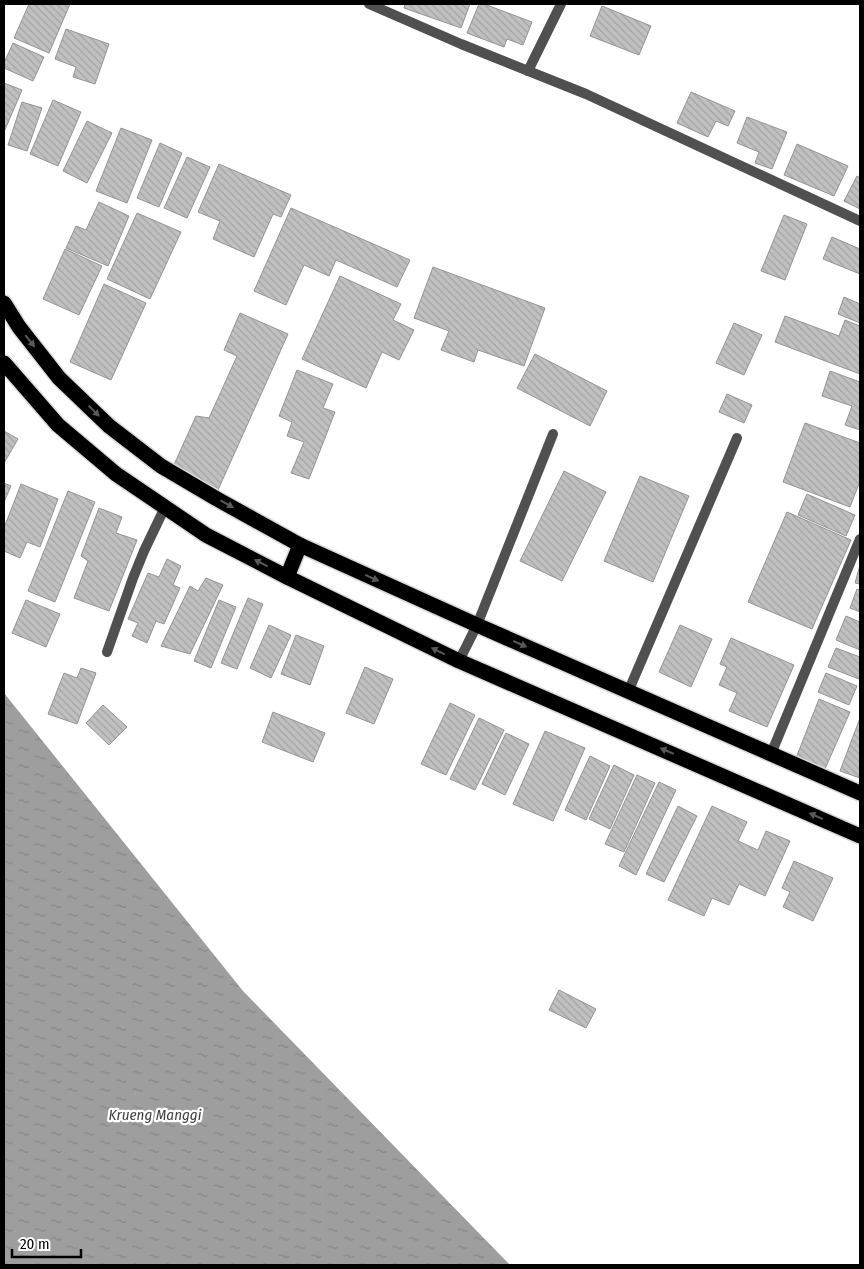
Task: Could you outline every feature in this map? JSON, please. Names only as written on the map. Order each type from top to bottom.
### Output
[{"type":"highway","points":[[4,303],[19,327],[59,378],[109,426],[160,466],[300,545],[860,794]]},
{"type":"highway","points":[[4,362],[58,425],[116,474],[206,535],[459,661],[860,836]]},
{"type":"highway","points":[[287,577],[300,545]]},
{"type":"street","points":[[369,4],[461,44],[628,112],[682,139],[860,220]]},
{"type":"street","points":[[528,71],[561,4]]},
{"type":"street","points":[[459,661],[477,625],[553,434]]},
{"type":"street","points":[[628,692],[737,438]]},
{"type":"street","points":[[107,652],[133,578],[165,507]]},
{"type":"street","points":[[771,754],[860,539]]},
{"type":"water","name":"Krueng Manggi","points":[[4,693],[243,991],[510,1265],[4,1265]]},
{"type":"building","points":[[29,4],[70,4],[49,53],[14,38]]},
{"type":"building","points":[[405,4],[470,4],[461,28],[404,8]]},
{"type":"building","points":[[479,4],[484,4],[532,22],[523,45],[507,39],[504,47],[467,33]]},
{"type":"building","points":[[602,6],[651,26],[639,55],[590,36]]},
{"type":"building","points":[[66,29],[109,44],[95,84],[73,77],[76,67],[55,59]]},
{"type":"building","points":[[13,43],[44,57],[33,81],[4,68],[4,63]]},
{"type":"building","points":[[4,83],[22,90],[4,132]]},
{"type":"building","points":[[691,92],[735,111],[728,126],[716,121],[708,137],[677,123]]},
{"type":"building","points":[[53,100],[81,112],[58,166],[30,154]]},
{"type":"building","points":[[22,102],[42,108],[27,151],[8,145]]},
{"type":"building","points":[[747,117],[787,132],[772,169],[755,163],[759,152],[737,143]]},
{"type":"building","points":[[87,121],[112,133],[87,183],[63,171]]},
{"type":"building","points":[[121,128],[152,140],[127,203],[96,191]]},
{"type":"building","points":[[160,143],[182,153],[159,207],[137,198]]},
{"type":"building","points":[[797,144],[848,166],[834,196],[784,175]]},
{"type":"building","points":[[187,157],[210,167],[187,218],[164,208]]},
{"type":"building","points":[[219,164],[291,195],[281,217],[273,214],[254,257],[213,239],[220,221],[198,212]]},
{"type":"building","points":[[857,176],[860,178],[860,209],[844,201]]},
{"type":"building","points":[[99,202],[129,216],[108,266],[66,248],[76,226],[86,230]]},
{"type":"building","points":[[291,208],[410,260],[397,287],[336,260],[329,276],[304,265],[286,305],[254,291]]},
{"type":"building","points":[[137,213],[181,232],[150,299],[107,279]]},
{"type":"building","points":[[784,215],[807,224],[785,280],[761,271]]},
{"type":"building","points":[[832,237],[860,249],[860,274],[823,259]]},
{"type":"building","points":[[65,249],[102,266],[79,315],[43,299]]},
{"type":"building","points":[[433,267],[545,308],[524,366],[478,350],[474,362],[441,350],[449,331],[414,318]]},
{"type":"building","points":[[340,276],[401,304],[393,320],[414,330],[399,360],[382,352],[366,388],[302,359]]},
{"type":"building","points":[[104,284],[146,303],[111,380],[70,362]]},
{"type":"building","points":[[844,297],[860,304],[860,323],[838,314]]},
{"type":"building","points":[[240,313],[288,334],[218,490],[172,469],[196,416],[209,418],[237,356],[224,350]]},
{"type":"building","points":[[785,316],[839,336],[845,320],[860,326],[860,374],[775,342]]},
{"type":"building","points":[[734,323],[762,335],[744,375],[716,363]]},
{"type":"building","points":[[535,354],[607,391],[590,426],[517,388]]},
{"type":"building","points":[[297,370],[333,384],[323,408],[335,412],[309,479],[291,473],[304,442],[287,436],[292,422],[279,416]]},
{"type":"building","points":[[830,371],[860,382],[860,430],[845,425],[852,406],[822,396]]},
{"type":"building","points":[[727,394],[752,405],[744,423],[719,412]]},
{"type":"building","points":[[805,423],[860,443],[860,481],[850,507],[783,482]]},
{"type":"building","points":[[4,431],[18,439],[4,463]]},
{"type":"building","points":[[564,471],[606,492],[562,581],[520,561]]},
{"type":"building","points":[[640,476],[689,496],[653,582],[604,561]]},
{"type":"building","points":[[4,483],[11,486],[4,502]]},
{"type":"building","points":[[21,484],[58,499],[40,547],[27,542],[20,558],[4,551],[4,528]]},
{"type":"building","points":[[68,491],[95,502],[55,602],[28,591]]},
{"type":"building","points":[[807,494],[855,515],[846,536],[798,515]]},
{"type":"building","points":[[99,508],[122,517],[116,533],[137,540],[109,611],[74,598],[88,561],[81,556]]},
{"type":"building","points":[[787,512],[851,540],[812,629],[748,602]]},
{"type":"building","points":[[167,559],[181,566],[173,585],[180,588],[164,624],[156,621],[147,643],[132,636],[138,623],[128,619],[148,573],[159,577]]},
{"type":"building","points":[[860,565],[860,584],[855,583]]},
{"type":"building","points":[[206,578],[223,585],[190,654],[161,646],[190,586],[198,591]]},
{"type":"building","points":[[857,589],[860,590],[860,612],[850,608]]},
{"type":"building","points":[[248,598],[263,604],[237,669],[221,663]]},
{"type":"building","points":[[26,600],[60,614],[46,647],[12,633]]},
{"type":"building","points":[[219,600],[236,607],[211,668],[194,661]]},
{"type":"building","points":[[846,616],[860,622],[860,650],[836,640]]},
{"type":"building","points":[[269,625],[291,635],[271,678],[250,668]]},
{"type":"building","points":[[680,625],[712,639],[691,687],[659,672]]},
{"type":"building","points":[[296,635],[324,646],[310,685],[281,674]]},
{"type":"building","points":[[731,638],[794,665],[767,727],[729,711],[737,693],[719,685],[727,667],[720,664]]},
{"type":"building","points":[[836,648],[860,657],[859,679],[828,667]]},
{"type":"building","points":[[365,667],[393,679],[374,724],[346,713]]},
{"type":"building","points":[[81,668],[96,673],[77,724],[48,714],[64,673],[77,678]]},
{"type":"building","points":[[826,673],[857,686],[849,705],[818,692]]},
{"type":"building","points":[[819,699],[850,712],[825,769],[796,758]]},
{"type":"building","points":[[450,703],[475,715],[446,775],[421,764]]},
{"type":"building","points":[[103,705],[127,727],[109,745],[86,723]]},
{"type":"building","points":[[273,712],[325,733],[313,762],[262,742]]},
{"type":"building","points":[[479,718],[504,730],[475,790],[450,779]]},
{"type":"building","points":[[860,718],[860,778],[840,771]]},
{"type":"building","points":[[545,731],[585,748],[553,821],[513,804]]},
{"type":"building","points":[[506,733],[529,744],[505,795],[482,784]]},
{"type":"building","points":[[590,756],[610,766],[586,820],[565,810]]},
{"type":"building","points":[[614,765],[634,775],[610,829],[589,819]]},
{"type":"building","points":[[637,775],[655,783],[624,852],[605,844]]},
{"type":"building","points":[[659,782],[676,790],[636,875],[619,866]]},
{"type":"building","points":[[678,806],[697,816],[664,882],[646,874]]},
{"type":"building","points":[[712,806],[747,822],[738,841],[758,850],[766,831],[790,841],[765,896],[739,884],[729,905],[712,898],[704,916],[668,900]]},
{"type":"building","points":[[794,861],[833,878],[813,921],[783,907],[790,892],[782,888]]},
{"type":"building","points":[[559,990],[596,1009],[586,1028],[549,1010]]}]
